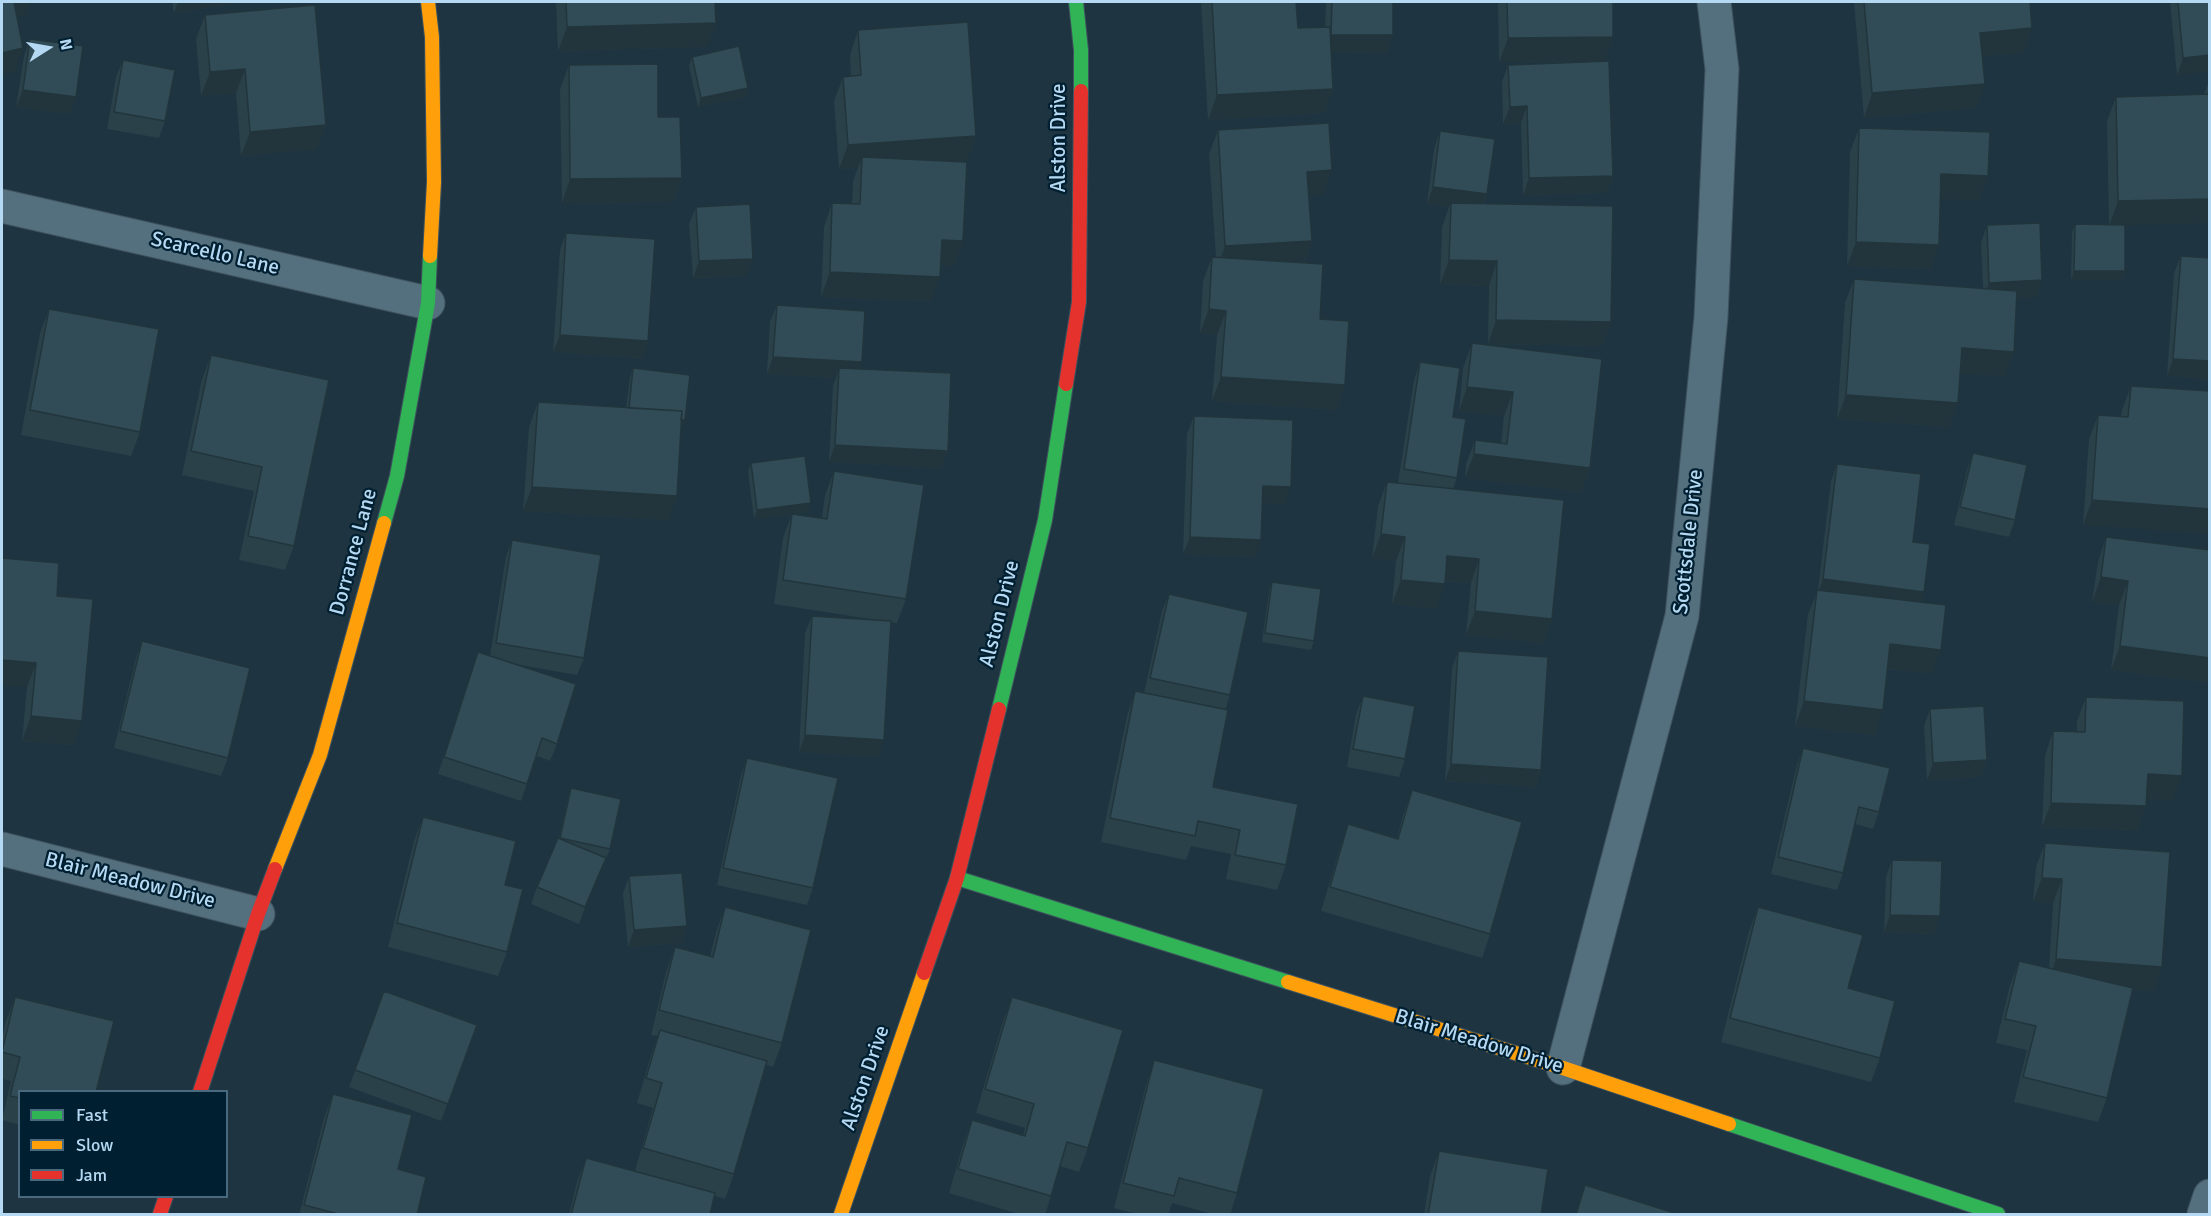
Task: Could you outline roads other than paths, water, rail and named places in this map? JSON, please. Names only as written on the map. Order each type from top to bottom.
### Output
[{"type":"street","name":"Dorrance Lane","points":[[201,1090],[258,914],[320,755],[397,476],[428,303],[434,182],[432,37],[428,2]]},
{"type":"street","name":"Alston Drive","points":[[841,1215],[957,878],[1045,520],[1079,302],[1081,50],[1076,2]]},
{"type":"street","name":"Scottsdale Drive","points":[[1563,1068],[1682,616],[1711,317],[1722,69],[1714,2]]},
{"type":"street","name":"Scarcello Lane","points":[[2,206],[428,303]]},
{"type":"street","name":"Blair Meadow Drive","points":[[2,849],[258,914]]},
{"type":"street","name":"Blair Meadow Drive","points":[[957,878],[1563,1068],[1998,1215]]},
{"type":"street","points":[[2204,1215],[2210,1196]]},
{"type":"street","points":[[160,1215],[166,1198]]}]
